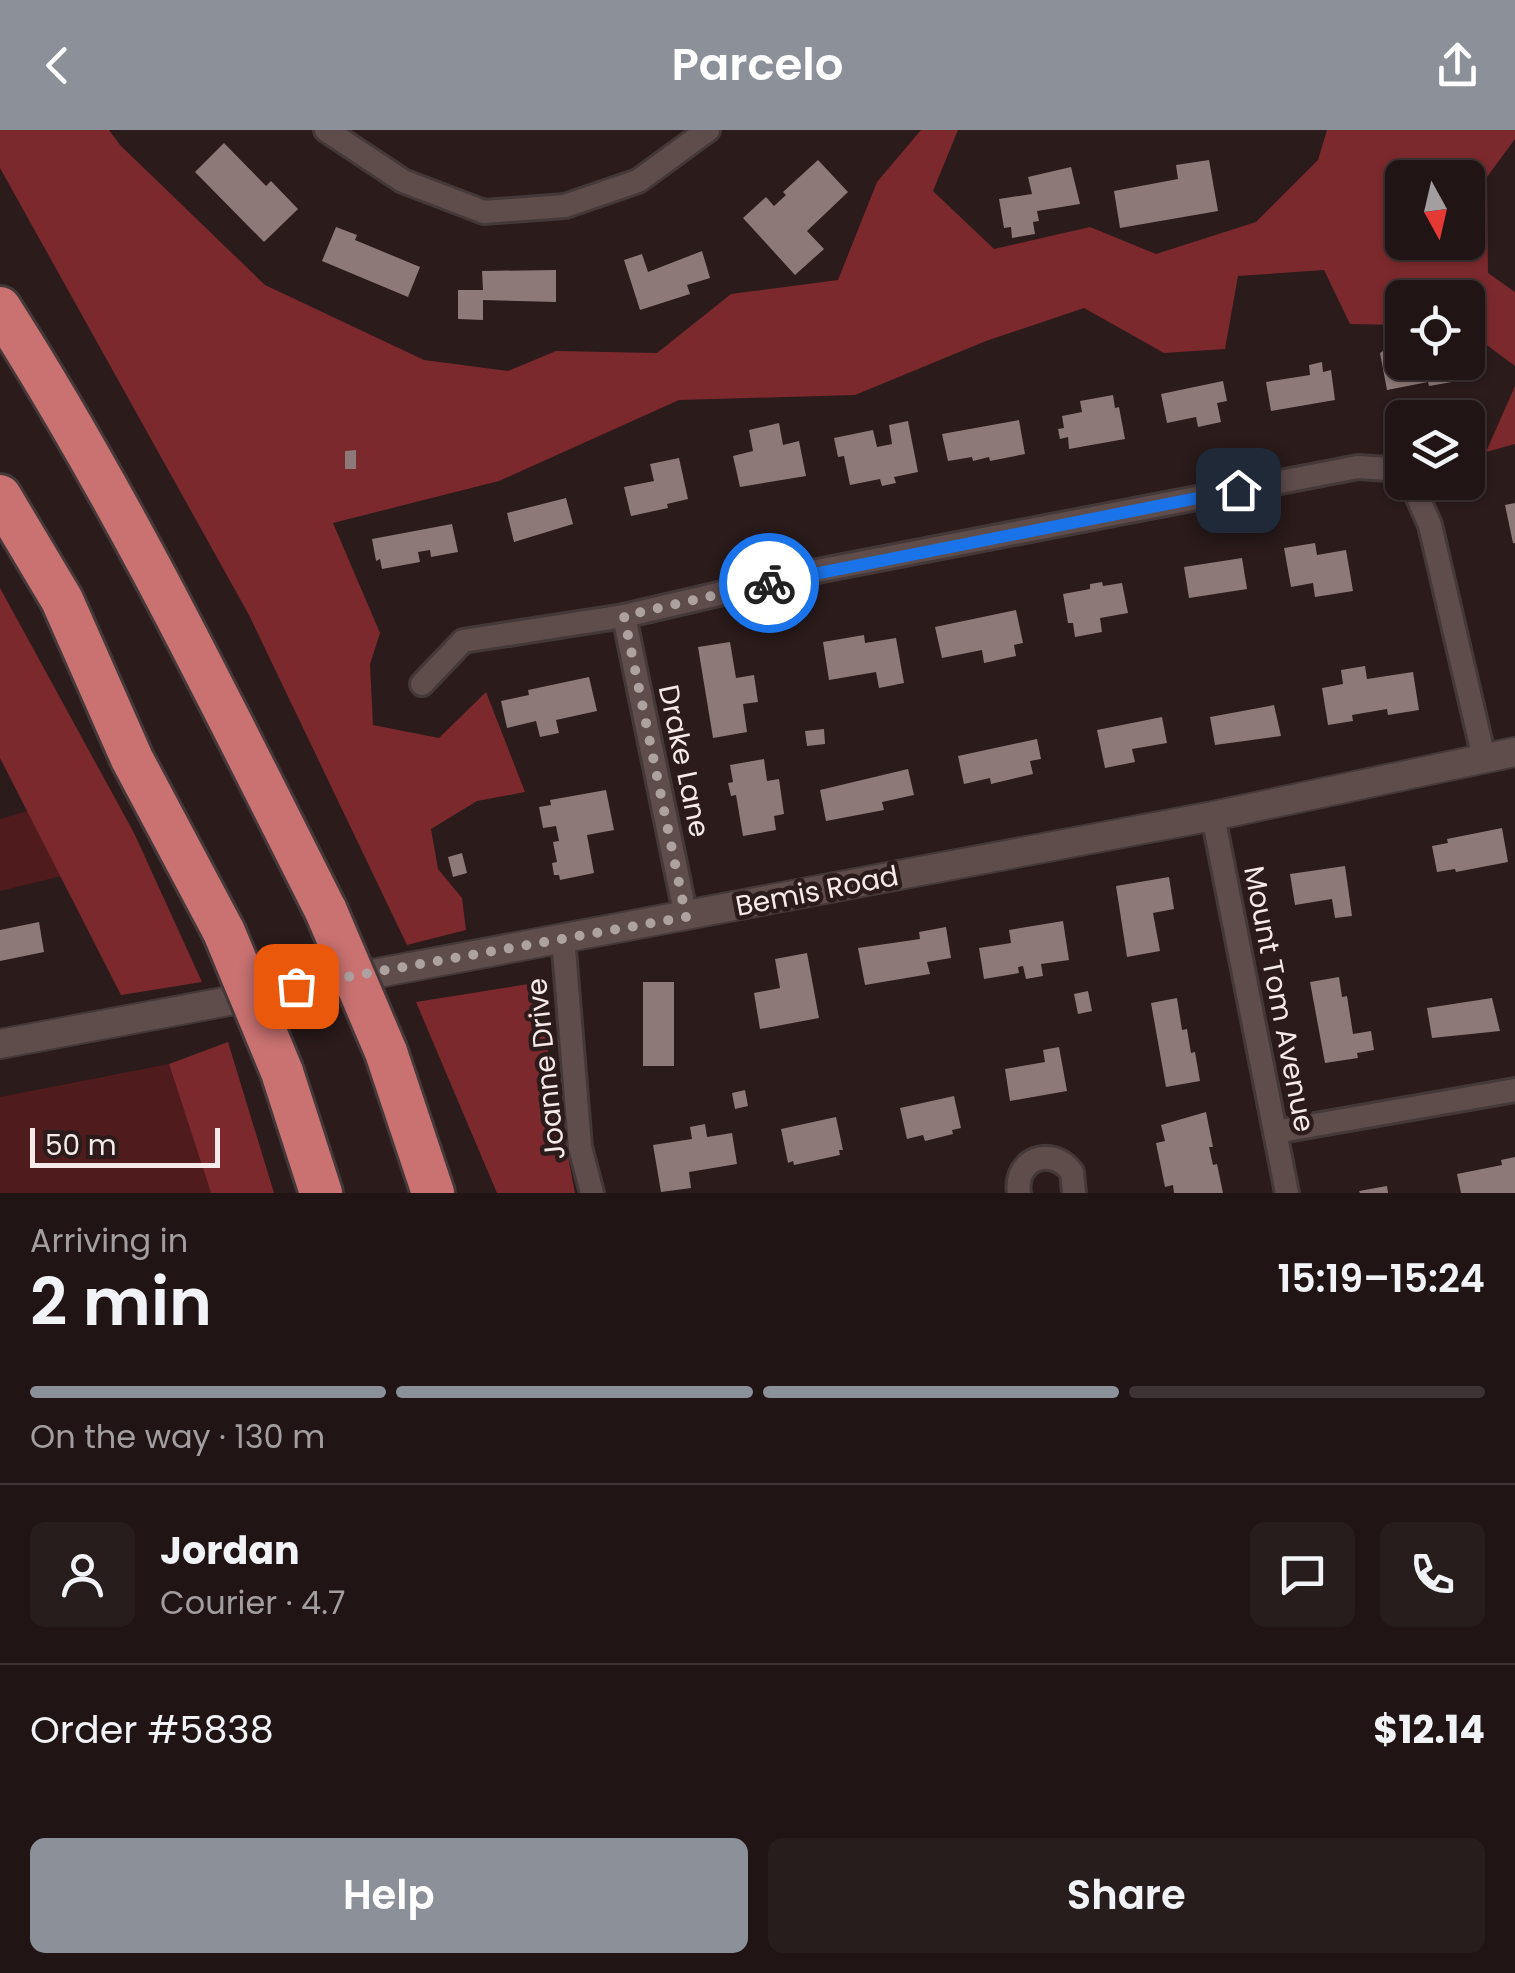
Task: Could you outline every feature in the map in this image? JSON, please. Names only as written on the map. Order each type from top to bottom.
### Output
[{"type":"highway","points":[[0,308],[43,376],[170,602],[326,910],[386,1052],[433,1193]]},
{"type":"highway","points":[[0,496],[62,600],[132,759],[224,932],[282,1072],[321,1193]]},
{"type":"street","points":[[326,130],[403,181],[484,212],[564,206],[638,181],[708,130]]},
{"type":"street","points":[[422,684],[463,641],[624,616],[817,571],[1313,475],[1385,468]]},
{"type":"street","points":[[1419,500],[1430,525],[1484,758]]},
{"type":"street","name":"Drake Lane","points":[[624,616],[686,917]]},
{"type":"street","name":"Bemis Road","points":[[0,1044],[1213,816],[1515,752]]},
{"type":"street","name":"Mount Tom Avenue","points":[[1213,816],[1287,1193]]},
{"type":"street","name":"Joanne Drive","points":[[563,938],[580,1147],[592,1193]]},
{"type":"street","points":[[1274,1132],[1515,1090]]},
{"type":"street","points":[[1010,1191],[1029,1162],[1048,1157],[1057,1159],[1072,1172],[1074,1193]]},
{"type":"shaded area","points":[[0,130],[109,130],[265,285],[424,360],[508,371],[556,351],[657,353],[731,294],[838,280],[877,182],[921,130],[958,130],[933,191],[994,249],[1090,227],[1156,254],[1256,222],[1318,160],[1327,130],[1515,130],[1515,139],[1487,177],[1488,273],[1515,292],[1515,366],[1485,344],[1485,280],[1385,280],[1385,325],[1350,324],[1324,270],[1238,276],[1225,349],[1164,353],[1084,308],[986,341],[855,395],[679,400],[499,481],[333,523],[380,633],[370,664],[373,725],[439,738],[486,692],[525,792],[477,801],[431,829],[438,869],[462,898],[466,930],[407,945],[249,615],[0,168]]},
{"type":"shaded area","points":[[1515,386],[1515,444],[1486,452]]},
{"type":"shaded area","points":[[0,588],[134,833],[202,982],[121,995],[0,758]]},
{"type":"shaded area","points":[[109,787],[145,856],[0,891],[0,819]]},
{"type":"shaded area","points":[[535,983],[575,1193],[497,1193],[416,1002]]},
{"type":"shaded area","points":[[228,1042],[274,1193],[211,1193],[169,1064]]},
{"type":"shaded area","points":[[169,1064],[211,1193],[0,1193],[0,1097]]},
{"type":"building","points":[[224,143],[266,186],[271,181],[298,209],[264,242],[195,172]]},
{"type":"building","points":[[818,160],[848,192],[807,231],[824,249],[795,275],[743,218],[766,197],[774,206],[786,195],[783,192]]},
{"type":"building","points":[[1209,160],[1218,211],[1120,228],[1114,191],[1178,179],[1176,165]]},
{"type":"building","points":[[1071,167],[1080,204],[1037,211],[1039,221],[1033,222],[1035,234],[1012,238],[1011,227],[1004,228],[999,199],[1032,194],[1028,177]]},
{"type":"building","points":[[336,227],[357,235],[355,240],[420,267],[408,297],[322,261]]},
{"type":"building","points":[[702,251],[710,278],[687,285],[690,294],[640,310],[624,260],[642,254],[648,272]]},
{"type":"building","points":[[556,270],[556,302],[483,300],[483,320],[458,319],[458,290],[483,290],[482,271]]},
{"type":"building","points":[[1385,350],[1385,379],[1380,353]]},
{"type":"building","points":[[1322,362],[1323,372],[1331,370],[1335,400],[1271,411],[1266,382],[1310,375],[1309,365]]},
{"type":"building","points":[[1385,380],[1452,382],[1429,386],[1428,382],[1387,390]]},
{"type":"building","points":[[1223,381],[1227,401],[1217,403],[1221,422],[1198,427],[1196,417],[1167,423],[1161,394]]},
{"type":"building","points":[[1113,395],[1125,439],[1069,449],[1068,437],[1060,439],[1058,429],[1064,428],[1062,416],[1082,412],[1080,401]]},
{"type":"building","points":[[1019,420],[1025,454],[990,461],[989,457],[973,461],[972,457],[948,461],[942,434]]},
{"type":"building","points":[[908,421],[918,472],[894,477],[896,483],[882,486],[880,479],[850,485],[844,456],[838,457],[834,438],[873,430],[877,447],[892,444],[889,425]]},
{"type":"building","points":[[779,423],[783,445],[799,441],[806,476],[740,487],[733,456],[753,451],[749,430]]},
{"type":"building","points":[[356,450],[356,469],[345,469],[345,451]]},
{"type":"building","points":[[679,458],[688,499],[631,516],[624,487],[654,481],[650,464]]},
{"type":"building","points":[[566,498],[573,524],[514,542],[507,513]]},
{"type":"building","points":[[1515,503],[1515,543],[1513,543],[1505,505]]},
{"type":"building","points":[[452,524],[458,552],[431,557],[430,550],[418,552],[420,562],[382,569],[380,559],[376,561],[372,539]]},
{"type":"building","points":[[1315,543],[1317,555],[1346,550],[1353,591],[1315,597],[1313,583],[1291,587],[1284,548]]},
{"type":"building","points":[[1242,558],[1247,589],[1189,598],[1184,567]]},
{"type":"building","points":[[1102,582],[1103,586],[1122,583],[1128,613],[1100,618],[1102,632],[1075,637],[1063,594],[1090,589],[1090,584]]},
{"type":"building","points":[[1016,610],[1023,643],[1014,645],[1016,656],[984,663],[982,650],[942,658],[935,627]]},
{"type":"building","points":[[864,635],[865,643],[896,638],[904,683],[879,688],[876,672],[829,680],[823,642]]},
{"type":"building","points":[[730,642],[736,678],[754,675],[758,702],[743,704],[747,732],[713,738],[698,647]]},
{"type":"building","points":[[1365,666],[1367,679],[1413,672],[1419,710],[1388,715],[1387,709],[1352,715],[1353,721],[1328,725],[1322,688],[1343,684],[1341,670]]},
{"type":"building","points":[[589,677],[597,711],[556,720],[559,733],[540,737],[536,721],[507,728],[501,701],[529,695],[528,690]]},
{"type":"building","points":[[1274,705],[1281,736],[1215,745],[1210,717]]},
{"type":"building","points":[[1162,717],[1167,743],[1132,749],[1135,762],[1105,768],[1097,730]]},
{"type":"building","points":[[824,729],[825,744],[807,746],[805,731]]},
{"type":"building","points":[[1037,739],[1041,759],[1030,761],[1033,774],[991,784],[990,778],[964,784],[958,756]]},
{"type":"building","points":[[764,759],[767,781],[779,779],[784,814],[774,816],[776,830],[743,836],[736,795],[731,796],[728,783],[733,782],[730,765]]},
{"type":"building","points":[[908,769],[914,795],[882,802],[884,810],[826,821],[820,790]]},
{"type":"building","points":[[606,790],[614,830],[587,835],[594,873],[560,880],[559,875],[554,875],[552,863],[557,862],[553,842],[559,841],[556,826],[543,828],[539,807],[551,805],[550,800]]},
{"type":"building","points":[[1502,828],[1508,862],[1437,872],[1432,846],[1448,843],[1447,839]]},
{"type":"building","points":[[462,853],[467,873],[453,877],[448,857]]},
{"type":"building","points":[[1345,866],[1352,916],[1335,918],[1332,899],[1295,905],[1290,874]]},
{"type":"building","points":[[1169,877],[1174,909],[1153,913],[1160,951],[1127,957],[1116,886]]},
{"type":"building","points":[[1063,921],[1069,960],[1041,964],[1043,976],[1026,979],[1023,966],[1018,967],[1019,973],[984,979],[979,948],[1011,943],[1009,930]]},
{"type":"building","points":[[39,922],[44,952],[0,961],[0,930]]},
{"type":"building","points":[[946,927],[951,958],[927,962],[930,974],[865,985],[858,948],[920,939],[919,932]]},
{"type":"building","points":[[807,953],[819,1018],[760,1029],[754,993],[780,988],[775,959]]},
{"type":"building","points":[[1339,977],[1342,997],[1347,996],[1353,1034],[1371,1031],[1374,1050],[1357,1053],[1358,1058],[1325,1063],[1310,982]]},
{"type":"building","points":[[643,982],[674,982],[674,1066],[643,1066]]},
{"type":"building","points":[[1088,991],[1092,1011],[1078,1014],[1074,994]]},
{"type":"building","points":[[1177,998],[1182,1030],[1187,1029],[1200,1081],[1166,1087],[1151,1003]]},
{"type":"building","points":[[1492,998],[1500,1031],[1432,1038],[1427,1008]]},
{"type":"building","points":[[1059,1047],[1067,1091],[1010,1101],[1005,1069],[1045,1062],[1043,1050]]},
{"type":"building","points":[[745,1090],[748,1106],[735,1109],[732,1093]]},
{"type":"building","points":[[954,1096],[961,1128],[925,1141],[923,1135],[907,1139],[900,1108]]},
{"type":"building","points":[[1206,1112],[1213,1147],[1209,1147],[1223,1193],[1174,1193],[1173,1185],[1165,1187],[1156,1143],[1165,1141],[1161,1125]]},
{"type":"building","points":[[836,1117],[843,1150],[839,1150],[840,1155],[788,1163],[781,1129]]},
{"type":"building","points":[[705,1124],[707,1137],[732,1133],[737,1164],[689,1172],[691,1188],[661,1192],[653,1145],[692,1139],[690,1127]]},
{"type":"building","points":[[1515,1157],[1515,1193],[1461,1193],[1457,1174],[1502,1165],[1501,1160]]},
{"type":"building","points":[[1387,1186],[1388,1193],[1359,1191]]},
{"type":"way so far","points":[[296,986],[686,917],[624,616],[769,583]]},
{"type":"route","points":[[769,583],[1238,490]]}]
